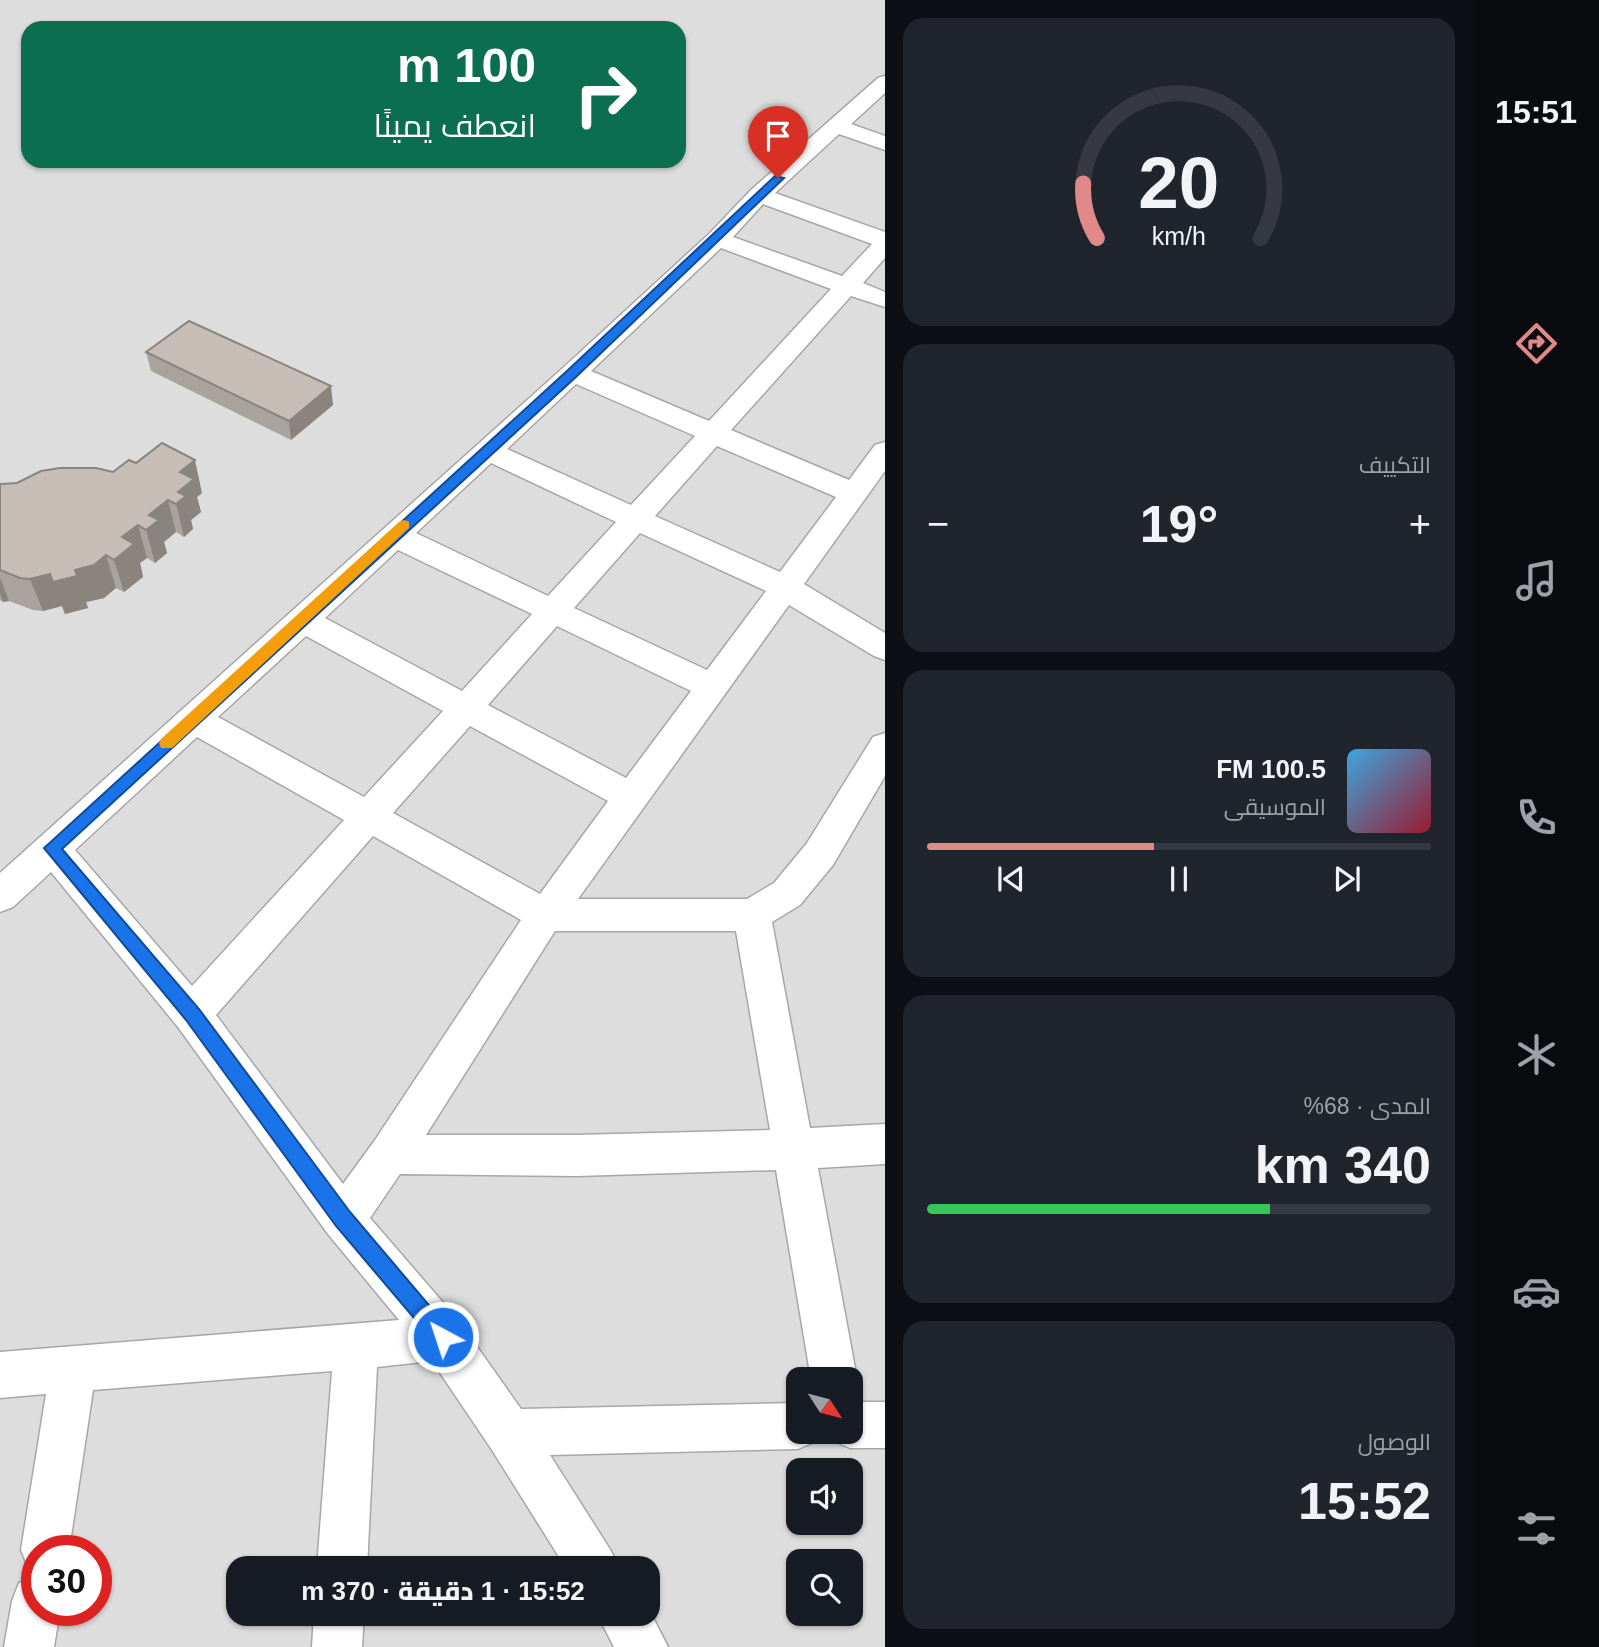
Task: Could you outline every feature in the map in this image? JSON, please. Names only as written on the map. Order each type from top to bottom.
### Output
[{"type":"street","points":[[0,896],[573,373],[717,239],[759,195],[885,82]]},
{"type":"street","points":[[836,126],[885,143]]},
{"type":"street","points":[[192,1014],[885,242],[759,195]]},
{"type":"street","points":[[717,239],[885,300]]},
{"type":"street","points":[[573,373],[853,492]]},
{"type":"street","points":[[486,450],[784,587],[885,648]]},
{"type":"street","points":[[343,1219],[390,1154],[545,915],[629,796],[885,451]]},
{"type":"street","points":[[393,535],[711,686]]},
{"type":"street","points":[[301,620],[629,796]]},
{"type":"street","points":[[193,719],[545,915],[752,915],[787,894],[820,854],[885,746]]},
{"type":"street","points":[[52,848],[192,1014],[343,1219],[443,1337],[509,1433],[586,1556]]},
{"type":"street","points":[[752,915],[791,1150],[832,1367]]},
{"type":"street","points":[[390,1154],[501,1157],[791,1150],[885,1144]]},
{"type":"street","points":[[0,1375],[356,1347],[443,1337]]},
{"type":"street","points":[[343,1556],[356,1347]]},
{"type":"street","points":[[47,1535],[73,1369]]},
{"type":"street","points":[[863,1425],[885,1425]]},
{"type":"street","points":[[509,1433],[786,1426]]},
{"type":"street","points":[[29,1647],[33,1626]]},
{"type":"street","points":[[337,1647],[338,1626]]},
{"type":"street","points":[[630,1626],[643,1647]]},
{"type":"shaded area","points":[[0,0],[885,0],[885,1647],[0,1647]]},
{"type":"building","points":[[189,321],[331,386],[289,421],[146,352]]},
{"type":"building","points":[[162,443],[195,460],[180,472],[194,479],[178,492],[186,496],[176,504],[168,500],[149,515],[159,520],[146,530],[138,525],[122,537],[134,544],[114,560],[106,555],[94,565],[75,570],[77,576],[53,582],[50,574],[30,579],[0,570],[0,484],[17,483],[41,471],[60,468],[96,468],[113,472],[129,460],[136,463]]},
{"type":"slow traffic","points":[[166,743],[404,525]]},
{"type":"route","points":[[443,1337],[343,1219],[192,1014],[52,848],[573,373],[717,239],[778,178]]}]
